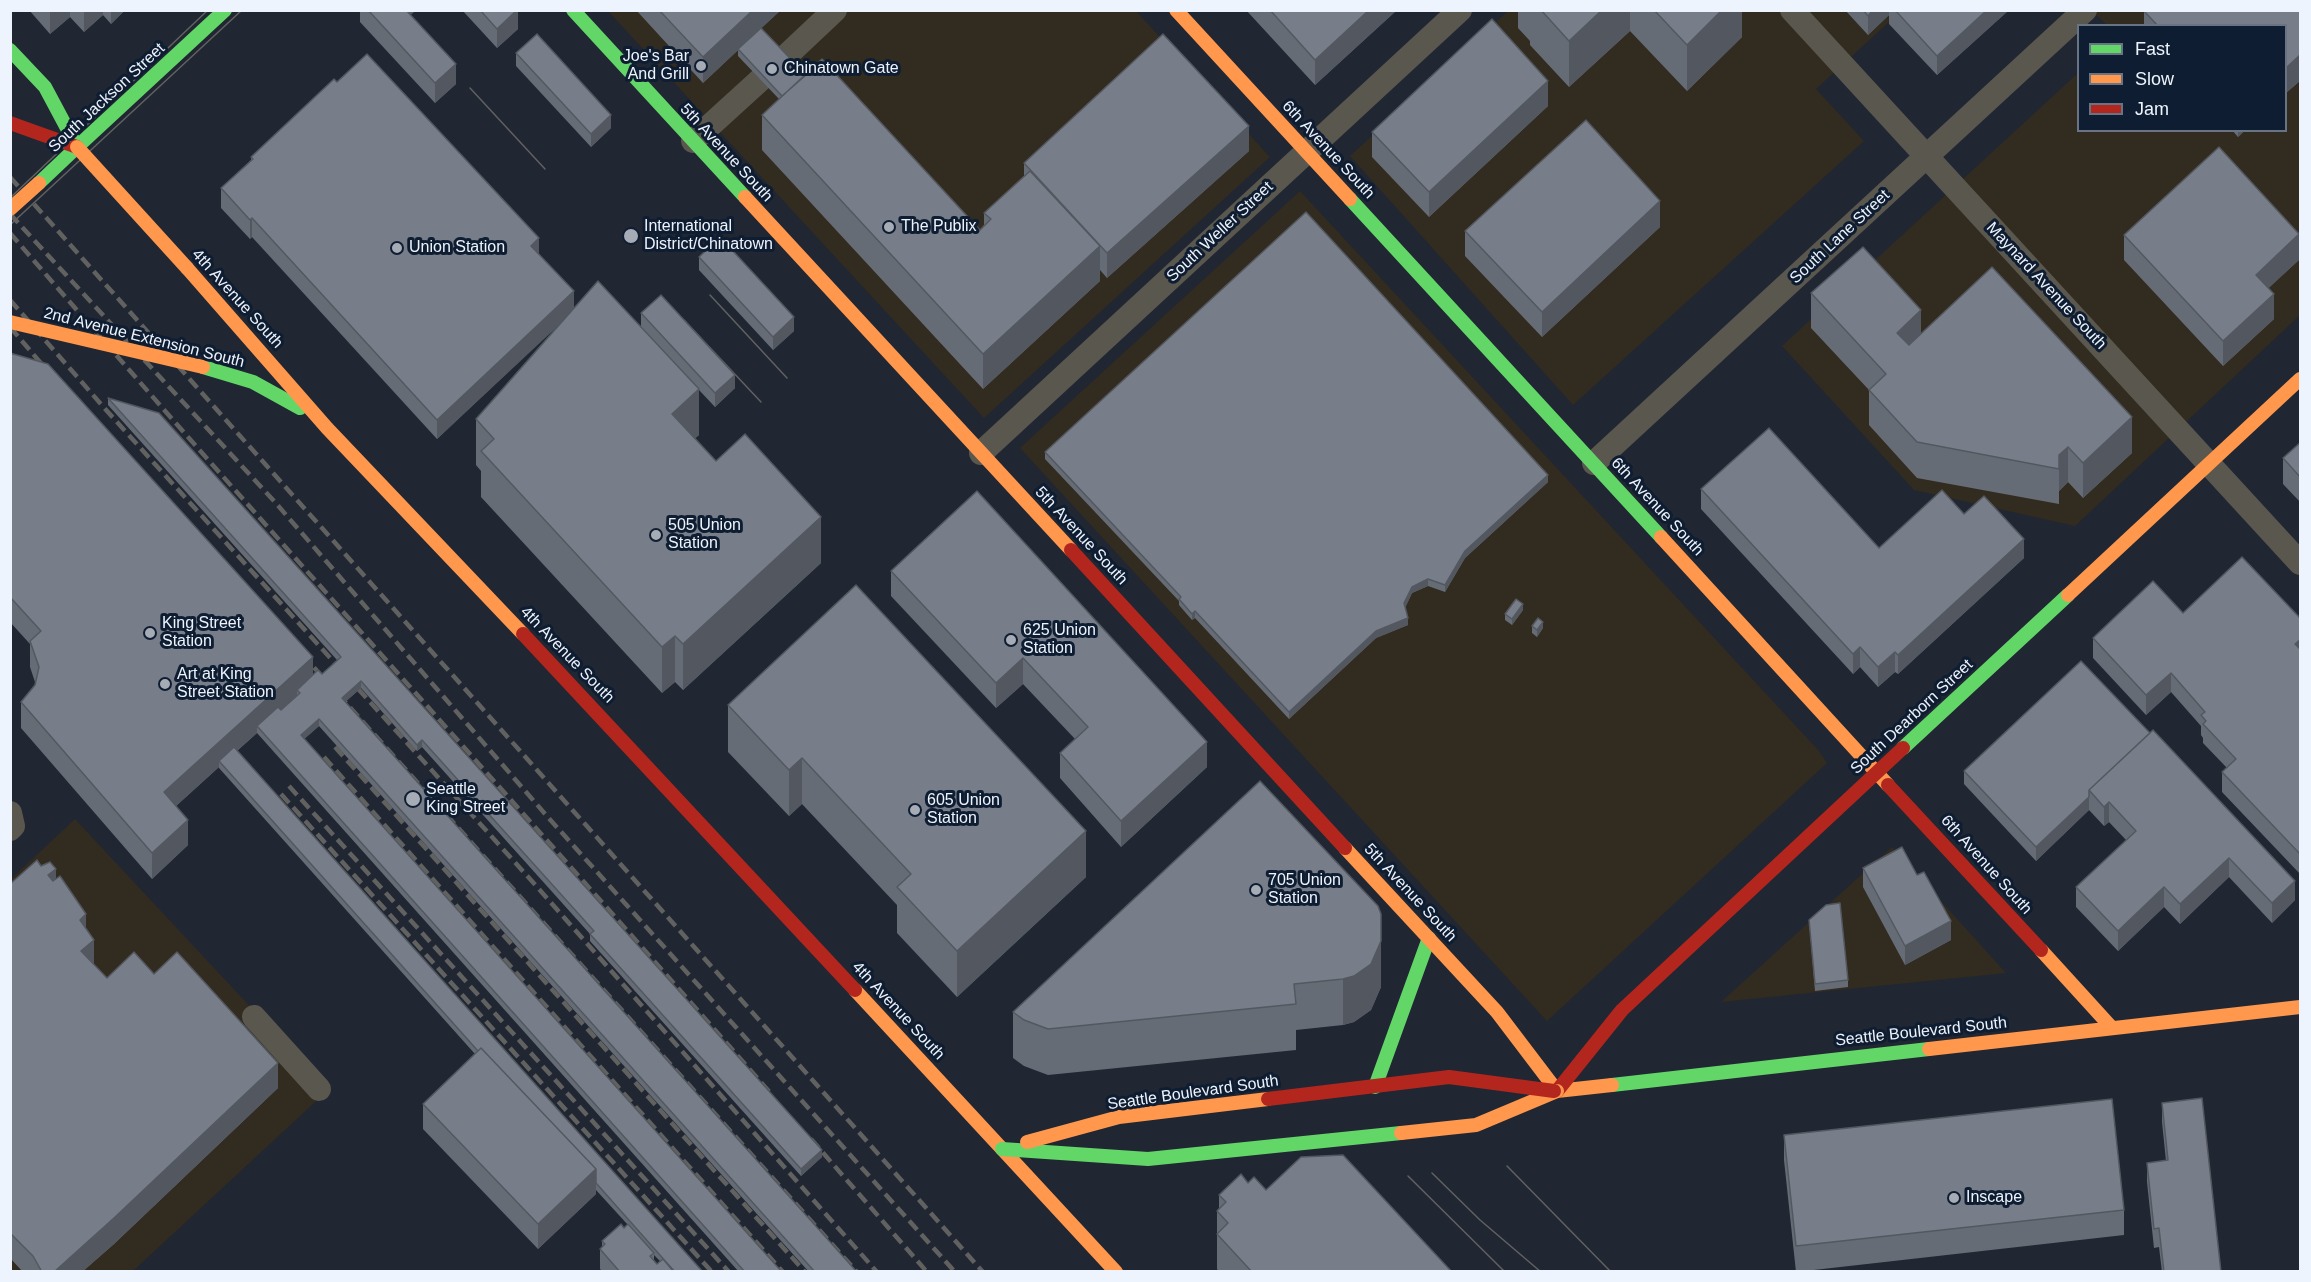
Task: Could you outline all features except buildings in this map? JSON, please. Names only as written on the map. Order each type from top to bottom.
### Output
[{"type":"main road","name":"South Jackson Street","points":[[10,209],[225,10]]},
{"type":"main road","name":"5th Avenue South","points":[[573,10],[1497,1012],[1557,1091]]},
{"type":"main road","name":"6th Avenue South","points":[[1176,10],[2112,1028]]},
{"type":"main road","name":"4th Avenue South","points":[[10,50],[45,87],[77,147],[327,428],[636,752],[1116,1272]]},
{"type":"main road","points":[[10,123],[77,147]]},
{"type":"main road","name":"2nd Avenue Extension South","points":[[10,322],[203,367],[253,382],[304,410],[327,428]]},
{"type":"main road","name":"South Dearborn Street","points":[[1557,1091],[1622,1010],[2301,379]]},
{"type":"main road","points":[[1375,1086],[1429,938]]},
{"type":"main road","name":"Seattle Boulevard South","points":[[1002,1149],[1119,1117],[1449,1077],[1557,1091],[2299,1007]]},
{"type":"main road","name":"Seattle Boulevard South","points":[[1002,1149],[1148,1159],[1476,1125],[1557,1091]]},
{"type":"street","points":[[784,58],[835,10]]},
{"type":"street","name":"South Weller Street","points":[[981,453],[1460,10]]},
{"type":"street","name":"Maynard Avenue South","points":[[1792,10],[2301,563]]},
{"type":"street","name":"South Lane Street","points":[[1594,463],[2085,10]]},
{"type":"street","points":[[693,141],[760,80]]},
{"type":"street","points":[[254,1017],[319,1089]]},
{"type":"shaded area","points":[[608,11],[1136,11],[1270,157],[984,418]]},
{"type":"shaded area","points":[[1508,11],[1901,11],[1816,89],[1864,141],[1573,405],[1350,156]]},
{"type":"shaded area","points":[[2092,11],[2300,11],[2300,315],[2075,526],[1914,490],[1782,346],[2077,74],[2077,132],[2287,132],[2287,24],[2106,24]]},
{"type":"shaded area","points":[[1300,191],[1819,751],[1827,763],[1547,1021],[1020,448]]},
{"type":"shaded area","points":[[75,819],[328,1090],[133,1271],[11,1272],[11,879]]},
{"type":"shaded area","points":[[1892,847],[2006,973],[1721,1002]]},
{"type":"tram line","points":[[10,198],[208,10]]},
{"type":"tram line","points":[[10,225],[242,10]]},
{"type":"tram line","points":[[470,88],[545,169]]},
{"type":"tram line","points":[[710,295],[787,378]]},
{"type":"tram line","points":[[684,320],[761,402]]},
{"type":"tram line","points":[[1507,1166],[1611,1272]]},
{"type":"tram line","points":[[1432,1173],[1480,1220],[1541,1272]]},
{"type":"tram line","points":[[1408,1176],[1505,1272]]},
{"type":"railway","points":[[10,177],[983,1272]]},
{"type":"railway","points":[[10,214],[274,501],[546,815],[955,1272]]},
{"type":"railway","points":[[10,233],[773,1096]]},
{"type":"railway","points":[[10,300],[107,411],[530,879],[877,1272]]},
{"type":"railway","points":[[10,327],[51,375]]},
{"type":"railway","points":[[302,654],[857,1272]]},
{"type":"railway","points":[[335,747],[805,1272]]},
{"type":"railway","points":[[324,757],[783,1272]]},
{"type":"railway","points":[[289,786],[729,1272]]},
{"type":"railway","points":[[281,794],[712,1272]]},
{"type":"railway","points":[[811,1139],[927,1272]]},
{"type":"traffic: fast","points":[[77,147],[225,10]]},
{"type":"traffic: fast","points":[[573,10],[745,197]]},
{"type":"traffic: fast","points":[[10,50],[45,87],[77,147]]},
{"type":"traffic: fast","points":[[39,183],[77,147]]},
{"type":"traffic: fast","points":[[1350,199],[1661,537]]},
{"type":"traffic: fast","points":[[203,367],[253,382],[300,408]]},
{"type":"traffic: fast","points":[[1903,748],[2068,595]]},
{"type":"traffic: fast","points":[[1375,1087],[1429,938]]},
{"type":"traffic: fast","points":[[1612,1085],[1929,1049]]},
{"type":"traffic: fast","points":[[1002,1149],[1148,1159],[1401,1133]]},
{"type":"traffic: slow","points":[[1176,10],[1350,199]]},
{"type":"traffic: slow","points":[[77,147],[187,268]]},
{"type":"traffic: slow","points":[[10,209],[39,183]]},
{"type":"traffic: slow","points":[[745,197],[1071,550]]},
{"type":"traffic: slow","points":[[187,268],[327,428],[523,634]]},
{"type":"traffic: slow","points":[[10,322],[203,367]]},
{"type":"traffic: slow","points":[[2068,595],[2300,379]]},
{"type":"traffic: slow","points":[[1661,537],[1888,785]]},
{"type":"traffic: slow","points":[[1345,848],[1497,1012],[1557,1091],[1612,1085]]},
{"type":"traffic: slow","points":[[2041,950],[2112,1028]]},
{"type":"traffic: slow","points":[[855,990],[1116,1272]]},
{"type":"traffic: slow","points":[[1929,1049],[2300,1007]]},
{"type":"traffic: slow","points":[[1401,1133],[1476,1125],[1557,1091]]},
{"type":"traffic: slow","points":[[1027,1142],[1119,1117],[1268,1099]]},
{"type":"traffic: jam","points":[[10,123],[77,147]]},
{"type":"traffic: jam","points":[[1071,550],[1345,848]]},
{"type":"traffic: jam","points":[[523,634],[855,990]]},
{"type":"traffic: jam","points":[[1557,1091],[1622,1010],[1903,748]]},
{"type":"traffic: jam","points":[[1888,785],[2041,950]]},
{"type":"traffic: jam","points":[[1268,1099],[1449,1077],[1554,1091]]},
{"type":"place","name":"Joe's Bar And Grill","points":[[701,66]]},
{"type":"place","name":"Chinatown Gate","points":[[772,69]]},
{"type":"place","name":"The Publix","points":[[889,227]]},
{"type":"place","name":"International District/Chinatown","points":[[631,236]]},
{"type":"place","name":"Union Station","points":[[397,248]]},
{"type":"place","name":"505 Union Station","points":[[656,535]]},
{"type":"place","name":"King Street Station","points":[[150,633]]},
{"type":"place","name":"625 Union Station","points":[[1011,640]]},
{"type":"place","name":"Art at King Street Station","points":[[165,684]]},
{"type":"place","name":"Seattle King Street","points":[[413,799]]},
{"type":"place","name":"605 Union Station","points":[[915,810]]},
{"type":"place","name":"705 Union Station","points":[[1256,890]]},
{"type":"place","name":"Inscape","points":[[1954,1198]]}]
